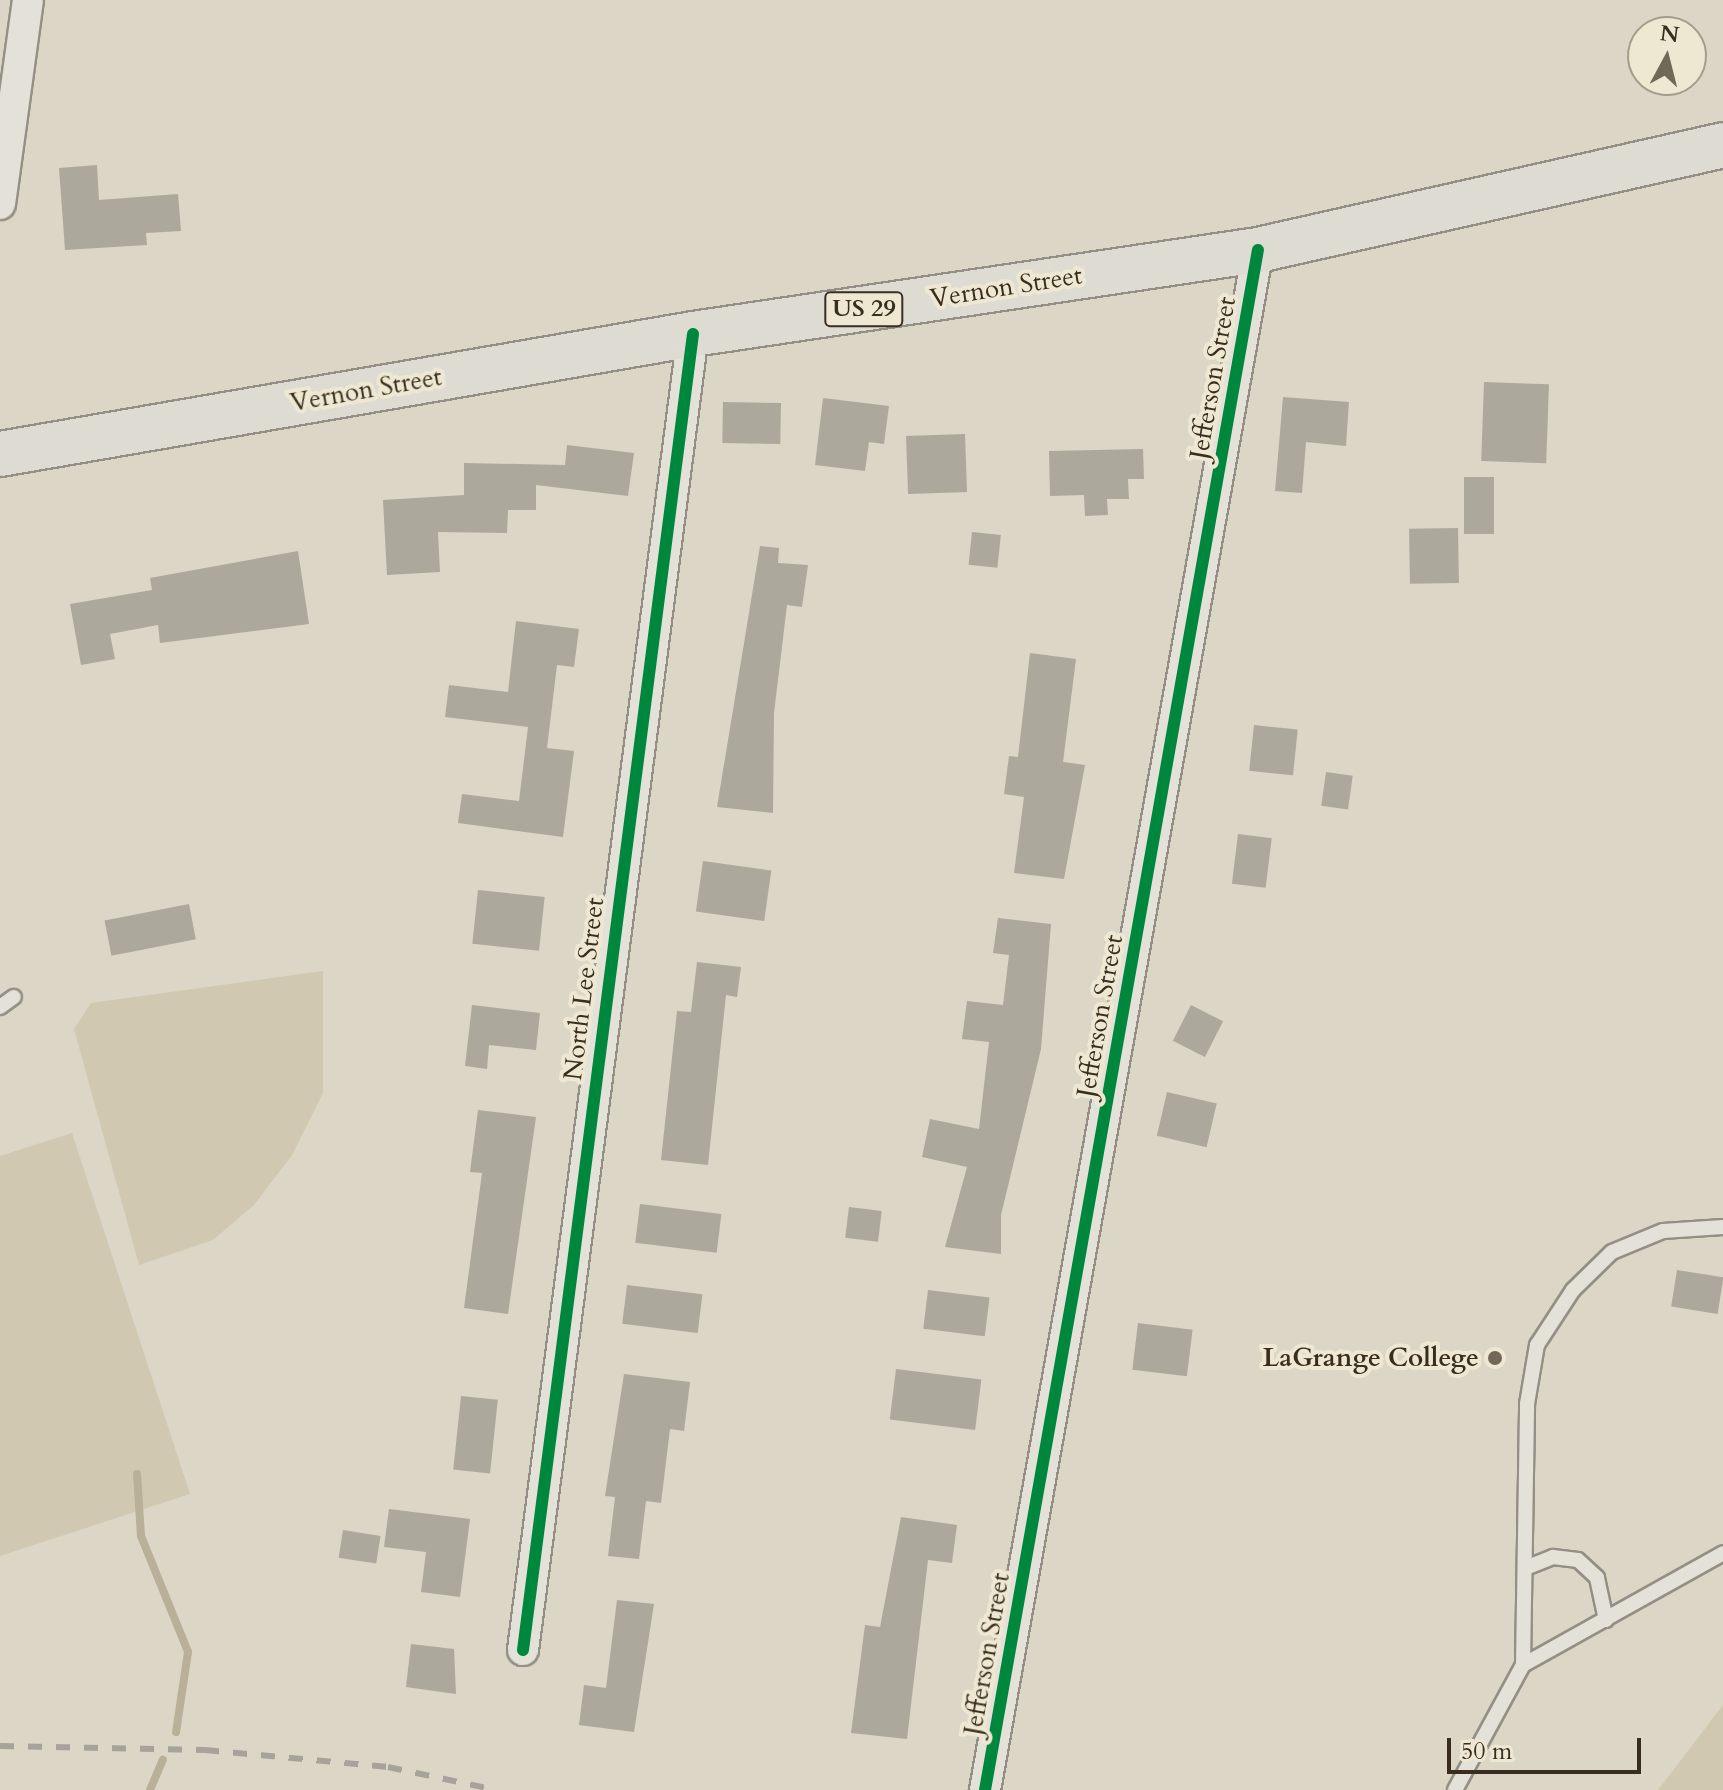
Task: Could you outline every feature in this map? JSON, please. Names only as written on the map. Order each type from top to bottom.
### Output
[{"type":"main road","name":"Vernon Street","points":[[0,454],[693,334],[1258,250],[1723,145]]},
{"type":"street","points":[[0,204],[28,0]]},
{"type":"street","name":"Jefferson Street","points":[[985,1790],[1258,250]]},
{"type":"street","name":"North Lee Street","points":[[523,1650],[693,334]]},
{"type":"lane","points":[[0,1007],[14,997]]},
{"type":"lane","points":[[1455,1790],[1523,1665],[1528,1567],[1527,1404],[1537,1345],[1573,1290],[1612,1252],[1663,1231],[1723,1227]]},
{"type":"lane","points":[[1523,1665],[1723,1553]]},
{"type":"lane","points":[[1528,1567],[1553,1557],[1578,1560],[1597,1578],[1606,1620]]},
{"type":"shaded area","points":[[323,971],[323,1093],[292,1155],[254,1205],[213,1240],[139,1265],[74,1029],[91,1003]]},
{"type":"shaded area","points":[[72,1133],[190,1494],[0,1556],[0,1156]]},
{"type":"shaded area","points":[[1723,1705],[1723,1790],[1658,1790]]},
{"type":"building","points":[[97,165],[99,200],[178,194],[181,231],[146,233],[147,245],[65,250],[59,168]]},
{"type":"building","points":[[1484,382],[1549,384],[1546,463],[1481,461]]},
{"type":"building","points":[[1283,397],[1349,402],[1346,446],[1306,442],[1302,493],[1275,491]]},
{"type":"building","points":[[823,398],[889,406],[884,444],[869,442],[865,471],[815,465]]},
{"type":"building","points":[[723,402],[781,403],[780,444],[722,443]]},
{"type":"building","points":[[965,434],[967,492],[908,494],[906,436]]},
{"type":"building","points":[[567,445],[634,453],[628,496],[536,485],[536,510],[508,510],[507,533],[438,532],[440,572],[387,575],[383,500],[464,495],[464,463],[565,465]]},
{"type":"building","points":[[1143,449],[1144,479],[1128,479],[1129,499],[1107,499],[1108,515],[1085,516],[1084,495],[1050,496],[1049,451]]},
{"type":"building","points":[[1464,477],[1494,477],[1494,534],[1464,534]]},
{"type":"building","points":[[1458,528],[1459,583],[1410,584],[1409,529]]},
{"type":"building","points":[[972,532],[1001,535],[997,568],[969,565]]},
{"type":"building","points":[[760,546],[779,548],[778,563],[808,565],[802,607],[787,605],[774,713],[773,813],[717,807]]},
{"type":"building","points":[[298,551],[309,624],[160,643],[158,625],[110,634],[115,659],[81,665],[70,604],[152,590],[150,578]]},
{"type":"building","points":[[516,621],[579,629],[574,667],[557,665],[547,748],[574,751],[563,837],[458,823],[462,794],[519,801],[528,727],[445,717],[449,685],[508,692]]},
{"type":"building","points":[[1030,653],[1076,659],[1063,762],[1085,765],[1064,879],[1014,873],[1024,797],[1004,794],[1009,756],[1018,757]]},
{"type":"building","points":[[1254,725],[1298,730],[1293,775],[1249,771]]},
{"type":"building","points":[[1326,772],[1353,776],[1348,809],[1321,806]]},
{"type":"building","points":[[1238,834],[1272,838],[1266,888],[1232,884]]},
{"type":"building","points":[[703,861],[771,871],[764,921],[696,912]]},
{"type":"building","points":[[478,890],[545,897],[539,951],[472,944]]},
{"type":"building","points":[[189,904],[196,939],[111,956],[105,920]]},
{"type":"building","points":[[998,918],[1051,924],[1041,1049],[1001,1215],[1001,1254],[945,1247],[967,1167],[922,1157],[930,1119],[979,1129],[989,1042],[962,1039],[967,1001],[1003,1005],[1009,955],[993,953]]},
{"type":"building","points":[[697,962],[741,967],[737,997],[726,995],[708,1165],[661,1160],[677,1011],[691,1012]]},
{"type":"building","points":[[472,1005],[540,1013],[536,1050],[489,1045],[487,1069],[465,1066]]},
{"type":"building","points":[[1191,1005],[1223,1021],[1205,1057],[1173,1041]]},
{"type":"building","points":[[1167,1092],[1217,1103],[1207,1147],[1157,1136]]},
{"type":"building","points":[[478,1110],[536,1117],[508,1314],[464,1308],[482,1173],[470,1172]]},
{"type":"building","points":[[640,1204],[721,1214],[717,1253],[635,1243]]},
{"type":"building","points":[[849,1207],[882,1211],[878,1242],[845,1238]]},
{"type":"building","points":[[1677,1270],[1723,1277],[1718,1314],[1671,1307]]},
{"type":"building","points":[[627,1285],[702,1294],[698,1333],[622,1324]]},
{"type":"building","points":[[928,1290],[990,1298],[985,1336],[923,1329]]},
{"type":"building","points":[[1138,1323],[1193,1330],[1187,1376],[1132,1370]]},
{"type":"building","points":[[896,1369],[981,1379],[975,1430],[890,1420]]},
{"type":"building","points":[[624,1374],[690,1382],[684,1431],[670,1429],[661,1503],[646,1501],[639,1559],[608,1556],[615,1497],[605,1496]]},
{"type":"building","points":[[461,1396],[498,1400],[490,1473],[453,1470]]},
{"type":"building","points":[[389,1509],[470,1519],[460,1597],[421,1592],[426,1552],[384,1547]]},
{"type":"building","points":[[901,1517],[957,1525],[952,1563],[928,1560],[907,1739],[851,1733],[865,1625],[880,1627]]},
{"type":"building","points":[[343,1530],[381,1536],[376,1564],[339,1558]]},
{"type":"building","points":[[617,1600],[654,1604],[634,1732],[579,1725],[584,1685],[606,1688]]},
{"type":"building","points":[[411,1644],[454,1649],[456,1694],[406,1687]]},
{"type":"waterway","points":[[137,1474],[141,1536],[188,1652],[176,1732]]},
{"type":"waterway","points":[[150,1790],[163,1760]]},
{"type":"railway","points":[[0,1746],[205,1750],[388,1767],[496,1790]]},
{"type":"cycle path","points":[[985,1790],[1258,250]]},
{"type":"cycle path","points":[[523,1650],[693,334]]},
{"type":"place","name":"LaGrange College","points":[[1495,1358]]}]
